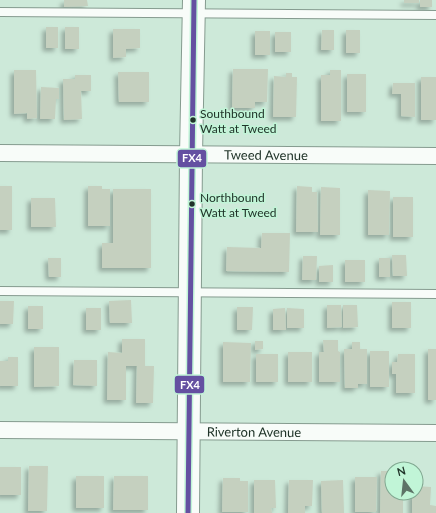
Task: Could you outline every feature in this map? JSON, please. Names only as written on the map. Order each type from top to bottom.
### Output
[{"type":"main road","points":[[188,513],[191,155],[194,6]]},
{"type":"street","name":"Tweed Avenue","points":[[0,153],[436,156]]},
{"type":"street","name":"Riverton Avenue","points":[[0,430],[436,433]]},
{"type":"lane","points":[[0,12],[194,6],[436,15]]},
{"type":"lane","points":[[0,292],[436,294]]},
{"type":"building","points":[[64,0],[87,0],[88,6],[64,7]]},
{"type":"building","points":[[404,0],[419,0],[419,3],[404,3]]},
{"type":"building","points":[[420,0],[432,0],[432,7],[420,7]]},
{"type":"building","points":[[46,27],[58,27],[58,48],[46,48]]},
{"type":"building","points":[[65,27],[79,27],[79,49],[65,49]]},
{"type":"building","points":[[113,29],[140,29],[140,48],[126,49],[126,57],[113,58]]},
{"type":"building","points":[[322,30],[334,30],[334,50],[321,50]]},
{"type":"building","points":[[346,30],[360,30],[360,53],[346,53]]},
{"type":"building","points":[[255,31],[270,31],[270,55],[255,55]]},
{"type":"building","points":[[275,32],[291,32],[291,52],[275,52]]},
{"type":"building","points":[[233,69],[268,69],[267,102],[255,102],[255,108],[232,108]]},
{"type":"building","points":[[14,70],[36,70],[37,118],[27,119],[27,113],[14,114]]},
{"type":"building","points":[[330,70],[341,70],[341,121],[321,121],[321,75],[330,75]]},
{"type":"building","points":[[118,72],[149,72],[149,102],[119,102]]},
{"type":"building","points":[[286,73],[292,73],[292,77],[297,77],[296,117],[273,117],[274,76],[286,77]]},
{"type":"building","points":[[347,74],[366,74],[366,112],[347,112]]},
{"type":"building","points":[[75,75],[91,75],[91,91],[81,91],[82,119],[64,120],[63,79],[75,79]]},
{"type":"building","points":[[421,77],[436,77],[436,120],[421,120]]},
{"type":"building","points":[[393,83],[415,83],[415,117],[401,116],[401,94],[392,94]]},
{"type":"building","points":[[41,87],[59,88],[59,99],[56,99],[55,119],[40,119]]},
{"type":"building","points":[[0,186],[12,186],[12,230],[0,230]]},
{"type":"building","points":[[88,186],[102,186],[102,189],[110,189],[110,226],[88,226]]},
{"type":"building","points":[[297,186],[312,187],[312,192],[317,192],[318,232],[296,232]]},
{"type":"building","points":[[321,187],[340,188],[340,235],[320,235]]},
{"type":"building","points":[[113,189],[151,189],[151,268],[102,268],[102,243],[113,243]]},
{"type":"building","points":[[368,190],[390,191],[389,235],[368,235]]},
{"type":"building","points":[[393,197],[413,197],[413,237],[393,237]]},
{"type":"building","points":[[31,198],[55,198],[56,227],[31,227]]},
{"type":"building","points":[[262,233],[290,233],[289,272],[226,271],[227,247],[261,248]]},
{"type":"building","points":[[392,255],[406,255],[407,276],[393,276]]},
{"type":"building","points":[[303,256],[317,256],[316,280],[302,280]]},
{"type":"building","points":[[48,258],[61,258],[61,277],[49,277]]},
{"type":"building","points":[[379,258],[390,258],[390,277],[379,277]]},
{"type":"building","points":[[345,260],[365,260],[365,282],[345,282]]},
{"type":"building","points":[[333,265],[333,282],[319,282],[319,266]]},
{"type":"building","points":[[131,300],[132,323],[110,323],[109,301]]},
{"type":"building","points":[[0,301],[14,301],[13,324],[0,324]]},
{"type":"building","points":[[392,302],[411,302],[411,328],[392,328]]},
{"type":"building","points":[[327,305],[341,305],[342,327],[327,328]]},
{"type":"building","points":[[343,305],[357,305],[358,327],[343,328]]},
{"type":"building","points":[[28,306],[43,306],[43,329],[28,329]]},
{"type":"building","points":[[237,307],[253,307],[252,330],[237,330]]},
{"type":"building","points":[[86,308],[101,308],[101,330],[86,330]]},
{"type":"building","points":[[285,308],[286,330],[273,330],[273,309]]},
{"type":"building","points":[[287,308],[304,309],[304,328],[287,328]]},
{"type":"building","points":[[122,339],[145,339],[145,366],[154,366],[153,403],[136,403],[137,366],[126,366],[126,400],[107,400],[108,352],[122,353]]},
{"type":"building","points":[[323,340],[338,340],[338,351],[340,352],[340,382],[319,382],[319,352],[324,352]]},
{"type":"building","points":[[255,341],[263,341],[263,349],[255,350]]},
{"type":"building","points":[[223,342],[251,343],[250,382],[223,382]]},
{"type":"building","points":[[352,342],[360,342],[360,349],[367,349],[367,384],[358,384],[358,388],[345,388],[344,349],[352,349]]},
{"type":"building","points":[[34,347],[59,347],[59,386],[34,387]]},
{"type":"building","points":[[428,349],[436,349],[436,400],[428,400]]},
{"type":"building","points":[[370,351],[389,351],[389,387],[370,387]]},
{"type":"building","points":[[288,352],[312,352],[312,382],[288,382]]},
{"type":"building","points":[[256,354],[278,354],[278,382],[256,382]]},
{"type":"building","points":[[398,354],[415,354],[415,393],[396,393],[396,374],[392,374],[392,362],[397,362]]},
{"type":"building","points":[[8,357],[18,357],[18,386],[0,386],[0,361],[8,361]]},
{"type":"building","points":[[74,360],[97,360],[97,386],[73,385]]},
{"type":"building","points":[[29,466],[48,466],[47,511],[28,511]]},
{"type":"building","points":[[0,467],[21,467],[21,495],[0,495]]},
{"type":"building","points":[[381,471],[384,471],[384,501],[403,501],[403,513],[380,513]]},
{"type":"building","points":[[76,476],[104,476],[104,508],[76,508]]},
{"type":"building","points":[[114,476],[148,476],[148,510],[113,510]]},
{"type":"building","points":[[355,477],[377,477],[376,512],[355,512]]},
{"type":"building","points":[[223,478],[240,478],[240,481],[248,481],[248,512],[222,512]]},
{"type":"building","points":[[254,480],[275,480],[276,508],[271,508],[272,513],[254,513]]},
{"type":"building","points":[[289,480],[313,480],[312,506],[305,506],[305,513],[288,513]]},
{"type":"building","points":[[343,480],[344,513],[322,513],[321,481]]},
{"type":"building","points":[[424,487],[431,487],[430,505],[436,506],[436,513],[412,513],[412,501],[424,501]]},
{"type":"transit line","name":"FX4","points":[[188,513],[194,0]]},
{"type":"place","name":"Southbound Watt at Tweed","points":[[193,120]]},
{"type":"place","name":"Northbound Watt at Tweed","points":[[192,204]]}]
